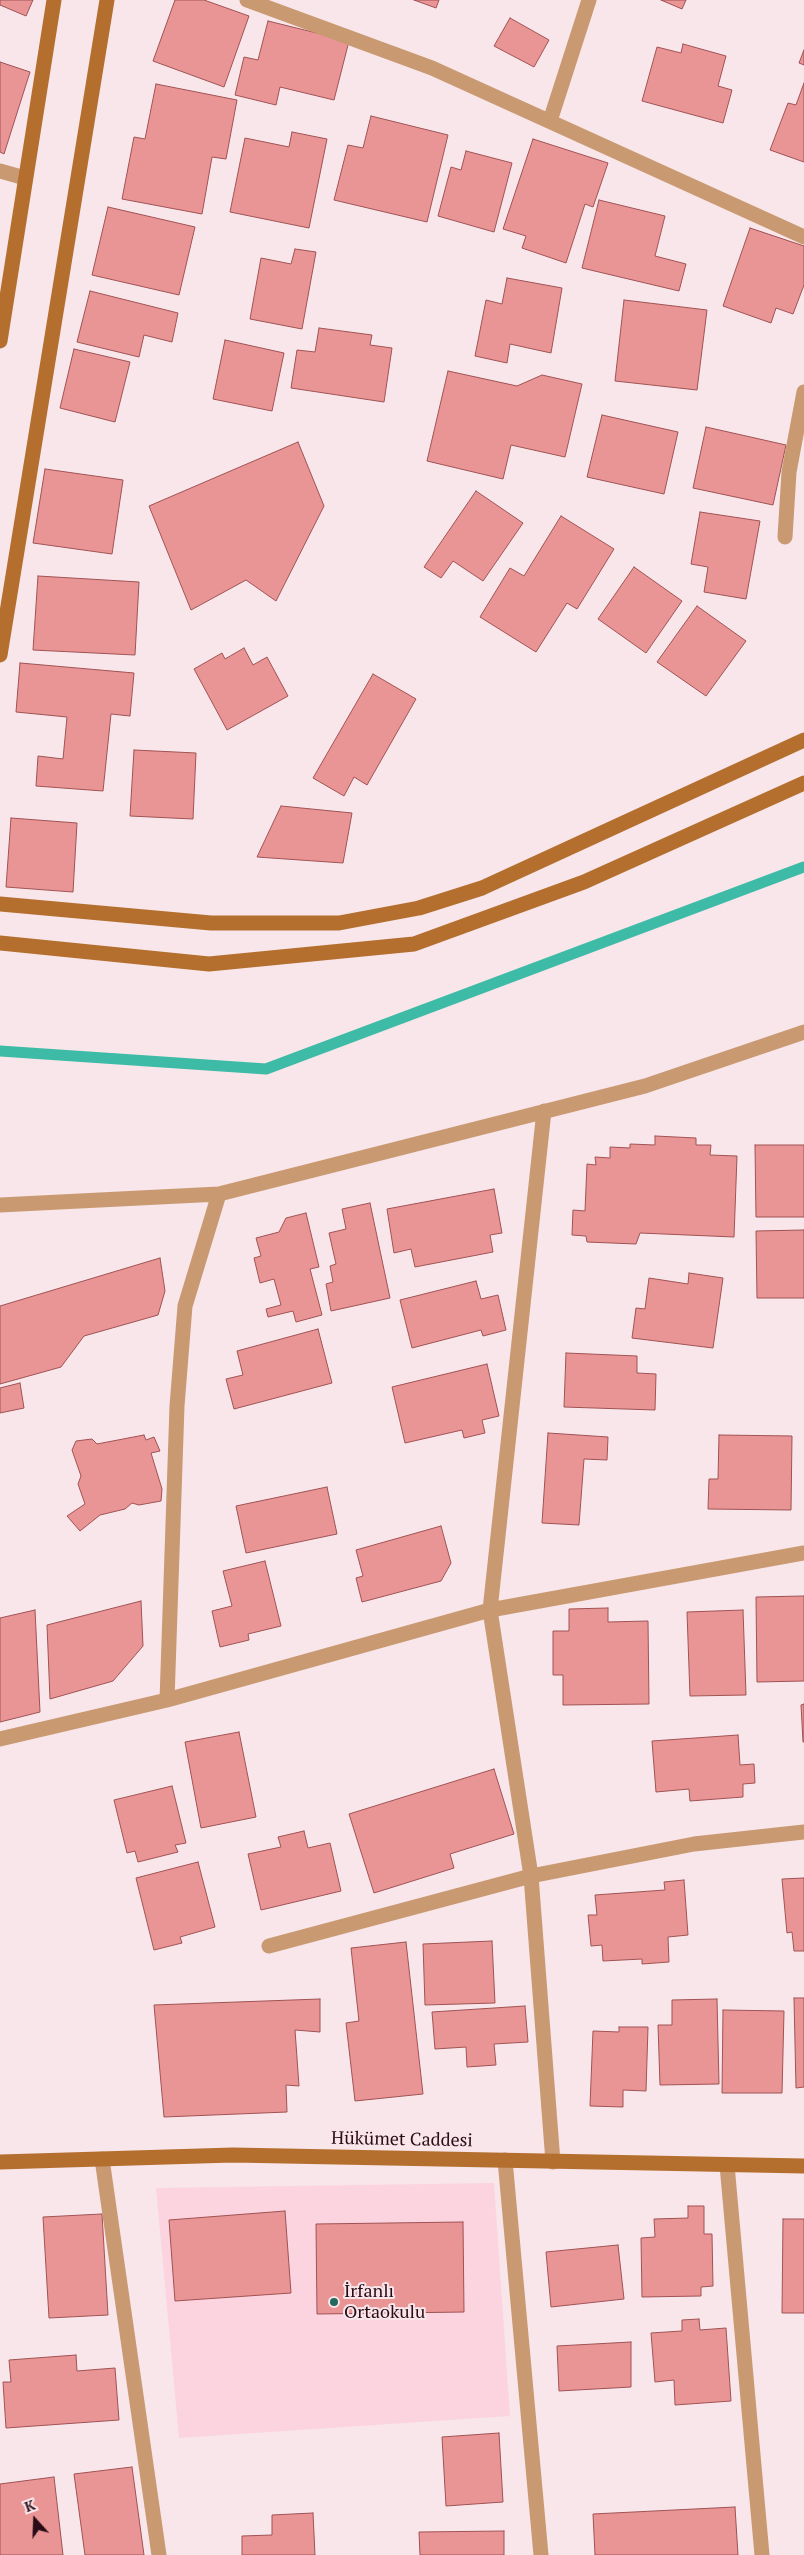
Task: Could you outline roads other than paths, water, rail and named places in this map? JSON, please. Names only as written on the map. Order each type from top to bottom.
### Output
[{"type":"street","points":[[0,341],[54,0]]},
{"type":"street","points":[[0,655],[107,0]]},
{"type":"street","points":[[247,0],[432,68],[804,237]]},
{"type":"street","points":[[550,121],[589,0]]},
{"type":"street","points":[[0,171],[25,178]]},
{"type":"street","points":[[785,537],[789,472],[804,392]]},
{"type":"street","points":[[0,904],[211,923],[338,923],[419,908],[482,888],[804,740]]},
{"type":"street","points":[[0,943],[209,964],[414,944],[584,882],[804,783]]},
{"type":"street","points":[[0,1205],[219,1194],[645,1086],[804,1032]]},
{"type":"street","points":[[544,1111],[490,1610],[531,1876],[553,2162]]},
{"type":"street","points":[[167,1700],[177,1406],[185,1306],[219,1194]]},
{"type":"street","points":[[0,1739],[167,1700],[490,1610],[804,1553]]},
{"type":"street","points":[[268,1946],[531,1876],[694,1844],[804,1832]]},
{"type":"street","name":"Hükümet Caddesi","points":[[0,2162],[233,2155],[804,2166]]},
{"type":"street","points":[[102,2159],[159,2555]]},
{"type":"street","points":[[505,2160],[541,2555]]},
{"type":"street","points":[[727,2165],[762,2555]]},
{"type":"waterway","points":[[0,1051],[266,1069],[804,867]]},
{"type":"place","name":"İrfanlı Ortaokulu","points":[[334,2302]]}]
